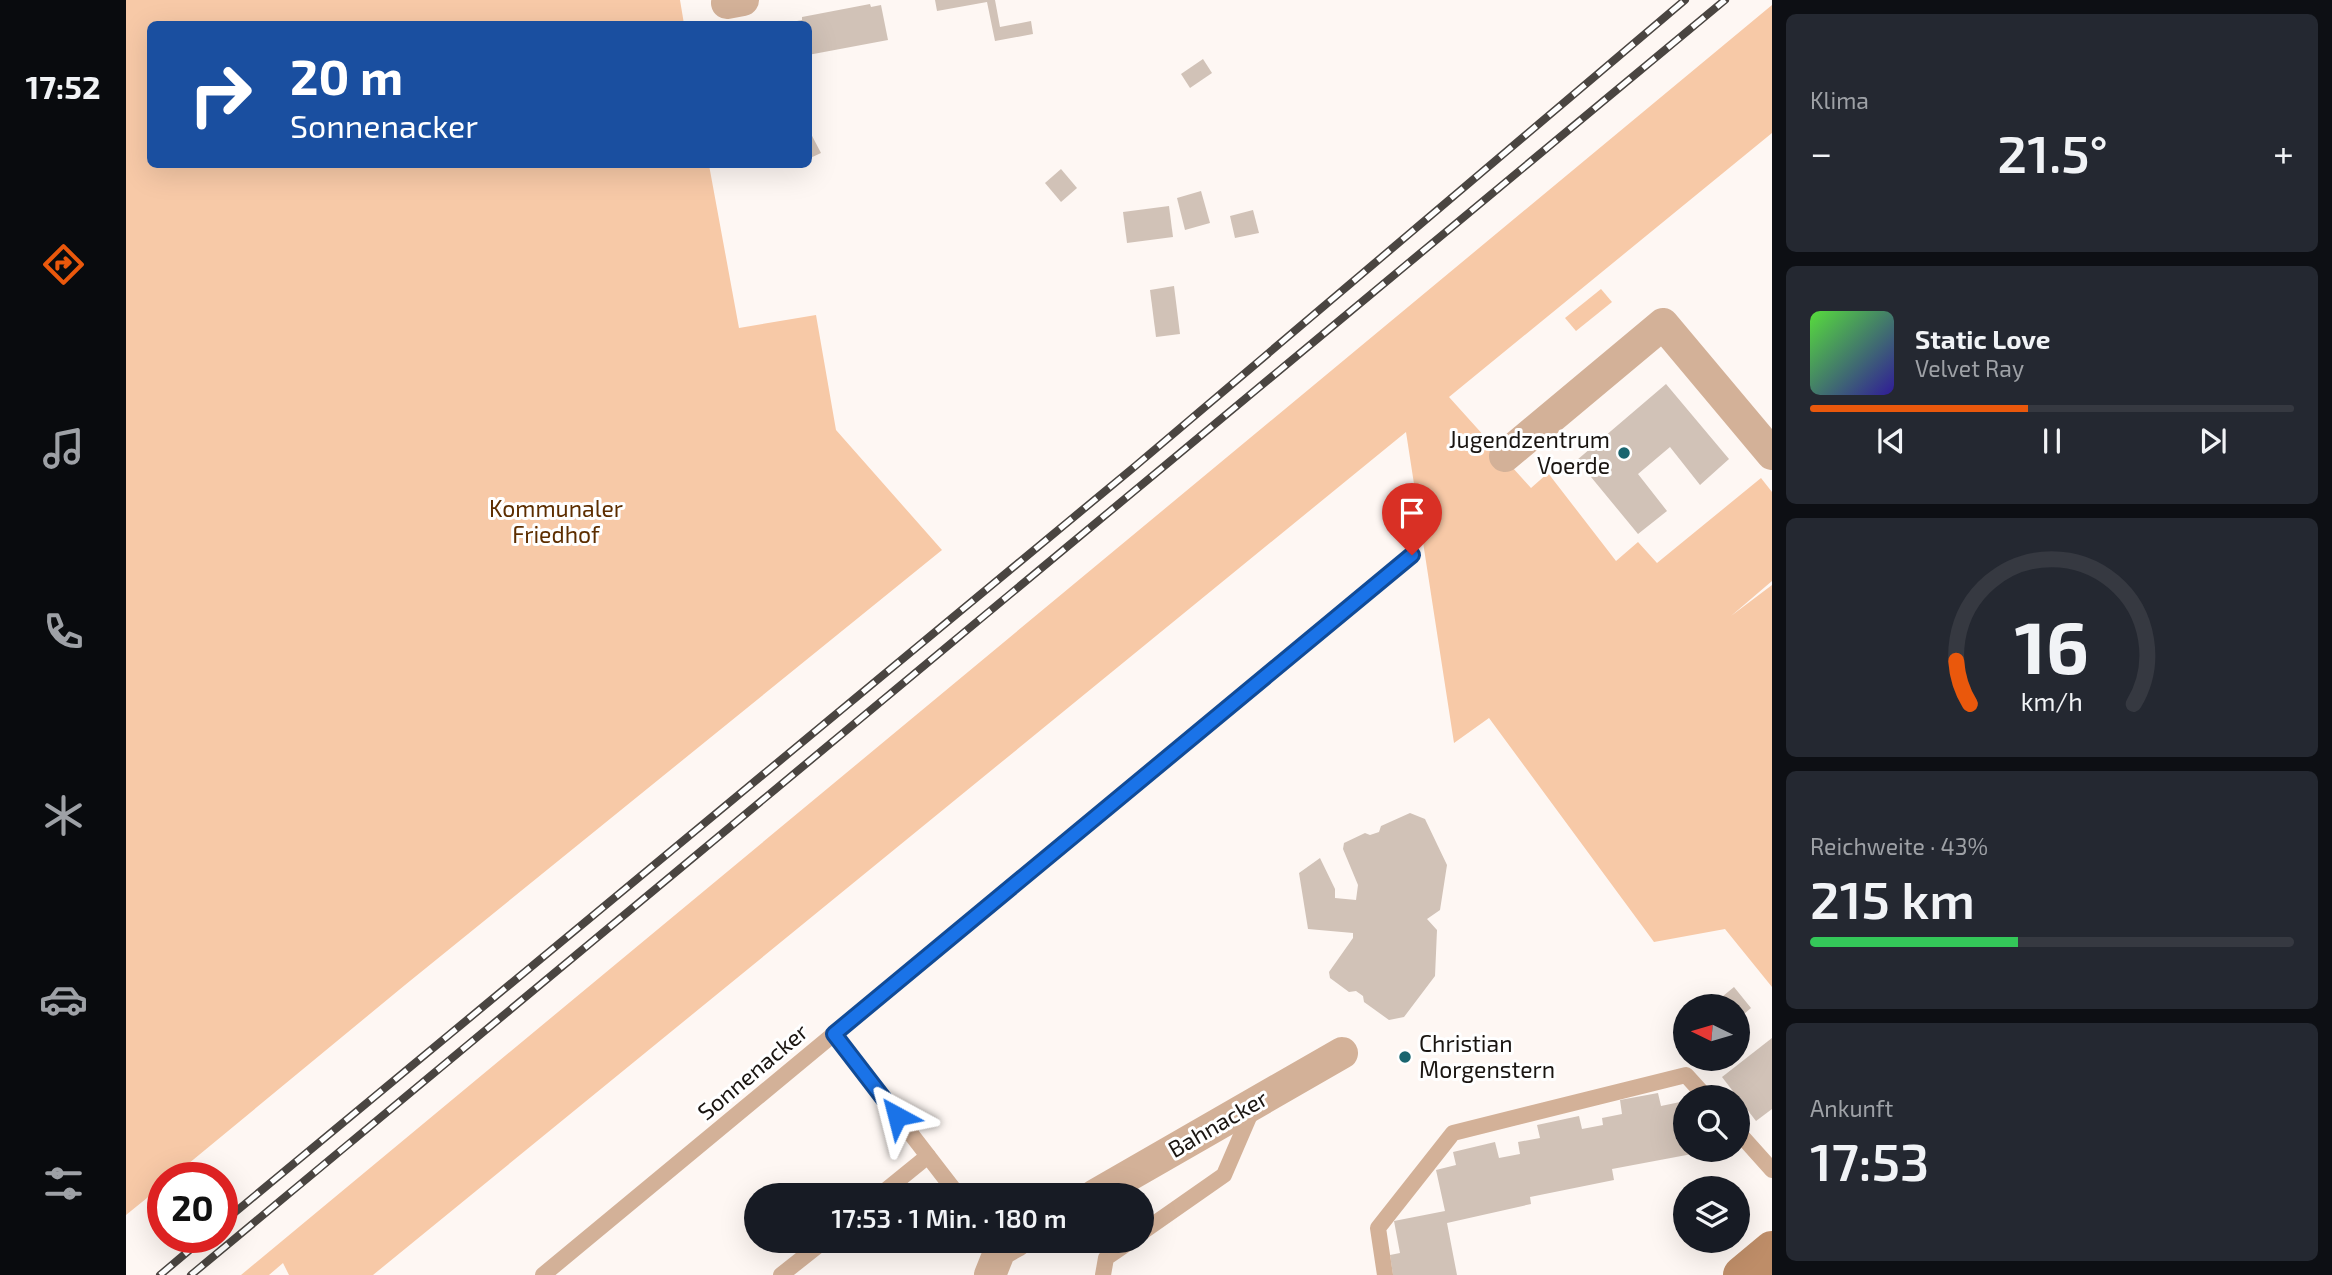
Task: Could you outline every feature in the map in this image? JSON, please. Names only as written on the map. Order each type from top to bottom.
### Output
[{"type":"main road","points":[[1742,1275],[1772,1250]]},
{"type":"street","points":[[1505,456],[1663,324],[1772,454]]},
{"type":"street","name":"Bahnacker","points":[[1116,1183],[1342,1053]]},
{"type":"lane","name":"Sonnenacker","points":[[543,1275],[1412,555]]},
{"type":"lane","points":[[834,1034],[949,1183]]},
{"type":"lane","points":[[1385,1275],[1378,1228],[1453,1133],[1686,1075],[1695,1085]]},
{"type":"lane","points":[[1154,1224],[1224,1175],[1255,1103]]},
{"type":"lane","points":[[1750,1145],[1772,1170]]},
{"type":"lane","points":[[895,1183],[928,1156]]},
{"type":"lane","points":[[781,1275],[809,1253]]},
{"type":"lane","points":[[1103,1275],[1106,1258],[1113,1253]]},
{"type":"green space","name":"Kommunaler Friedhof","points":[[126,0],[680,0],[684,21],[147,21],[147,168],[710,168],[739,328],[816,315],[836,430],[942,550],[190,1162],[147,1162],[147,1198],[126,1215]]},
{"type":"green space","points":[[1772,5],[1772,133],[1449,397],[1531,488],[1548,473],[1616,561],[1638,542],[1657,563],[1761,478],[1772,492],[1772,581],[1731,616],[1772,585],[1772,987],[1725,929],[1654,942],[1489,718],[1454,743],[1406,432],[373,1275],[289,1275],[283,1263],[269,1275],[241,1275]]},
{"type":"green space","points":[[1601,289],[1612,302],[1576,331],[1565,318]]},
{"type":"building","points":[[935,0],[995,0],[1000,27],[1031,21],[1033,34],[995,41],[987,2],[937,11]]},
{"type":"building","points":[[870,4],[871,7],[881,5],[888,40],[812,54],[812,21],[797,21],[802,20],[802,17]]},
{"type":"building","points":[[1203,59],[1212,73],[1190,88],[1181,74]]},
{"type":"building","points":[[812,136],[821,153],[812,157]]},
{"type":"building","points":[[1061,169],[1077,188],[1061,202],[1045,183]]},
{"type":"building","points":[[1201,191],[1210,223],[1185,230],[1177,198]]},
{"type":"building","points":[[1169,206],[1173,237],[1127,243],[1123,212]]},
{"type":"building","points":[[1253,210],[1259,233],[1235,238],[1230,216]]},
{"type":"building","points":[[1174,286],[1180,334],[1156,337],[1150,290]]},
{"type":"building","name":"Jugendzentrum Voerde","points":[[1666,384],[1729,459],[1700,485],[1670,447],[1638,474],[1667,511],[1638,534],[1577,460]]},
{"type":"building","points":[[1410,813],[1425,819],[1447,865],[1440,910],[1427,919],[1437,930],[1435,976],[1404,1017],[1389,1020],[1364,1002],[1363,996],[1356,991],[1349,992],[1330,978],[1329,972],[1353,938],[1353,933],[1308,929],[1299,873],[1320,858],[1335,889],[1335,898],[1356,900],[1358,885],[1343,849],[1344,843],[1365,833],[1370,835],[1379,832],[1381,826]]},
{"type":"building","points":[[1734,987],[1740,994],[1726,994]]},
{"type":"building","points":[[1772,1038],[1772,1109],[1756,1121],[1750,1113],[1750,1085],[1728,1085],[1722,1077],[1730,1071],[1750,1071],[1750,1055]]},
{"type":"building","points":[[1658,1093],[1661,1106],[1673,1104],[1673,1158],[1612,1169],[1614,1180],[1530,1197],[1531,1204],[1447,1223],[1457,1275],[1393,1275],[1390,1255],[1400,1253],[1394,1221],[1445,1211],[1436,1170],[1456,1165],[1453,1152],[1495,1142],[1499,1158],[1520,1154],[1518,1142],[1540,1138],[1537,1125],[1579,1116],[1582,1129],[1603,1125],[1602,1118],[1622,1114],[1620,1100]]},
{"type":"railway","points":[[238,1210],[1133,468],[1685,0]]},
{"type":"railway","points":[[191,1275],[1725,0]]},
{"type":"railway","points":[[160,1275],[186,1253]]},
{"type":"place","name":"Jugendzentrum Voerde","points":[[1624,453]]},
{"type":"place","name":"Christian Morgenstern","points":[[1405,1057]]},
{"type":"route","points":[[897,1116],[834,1034],[1412,555]]}]
